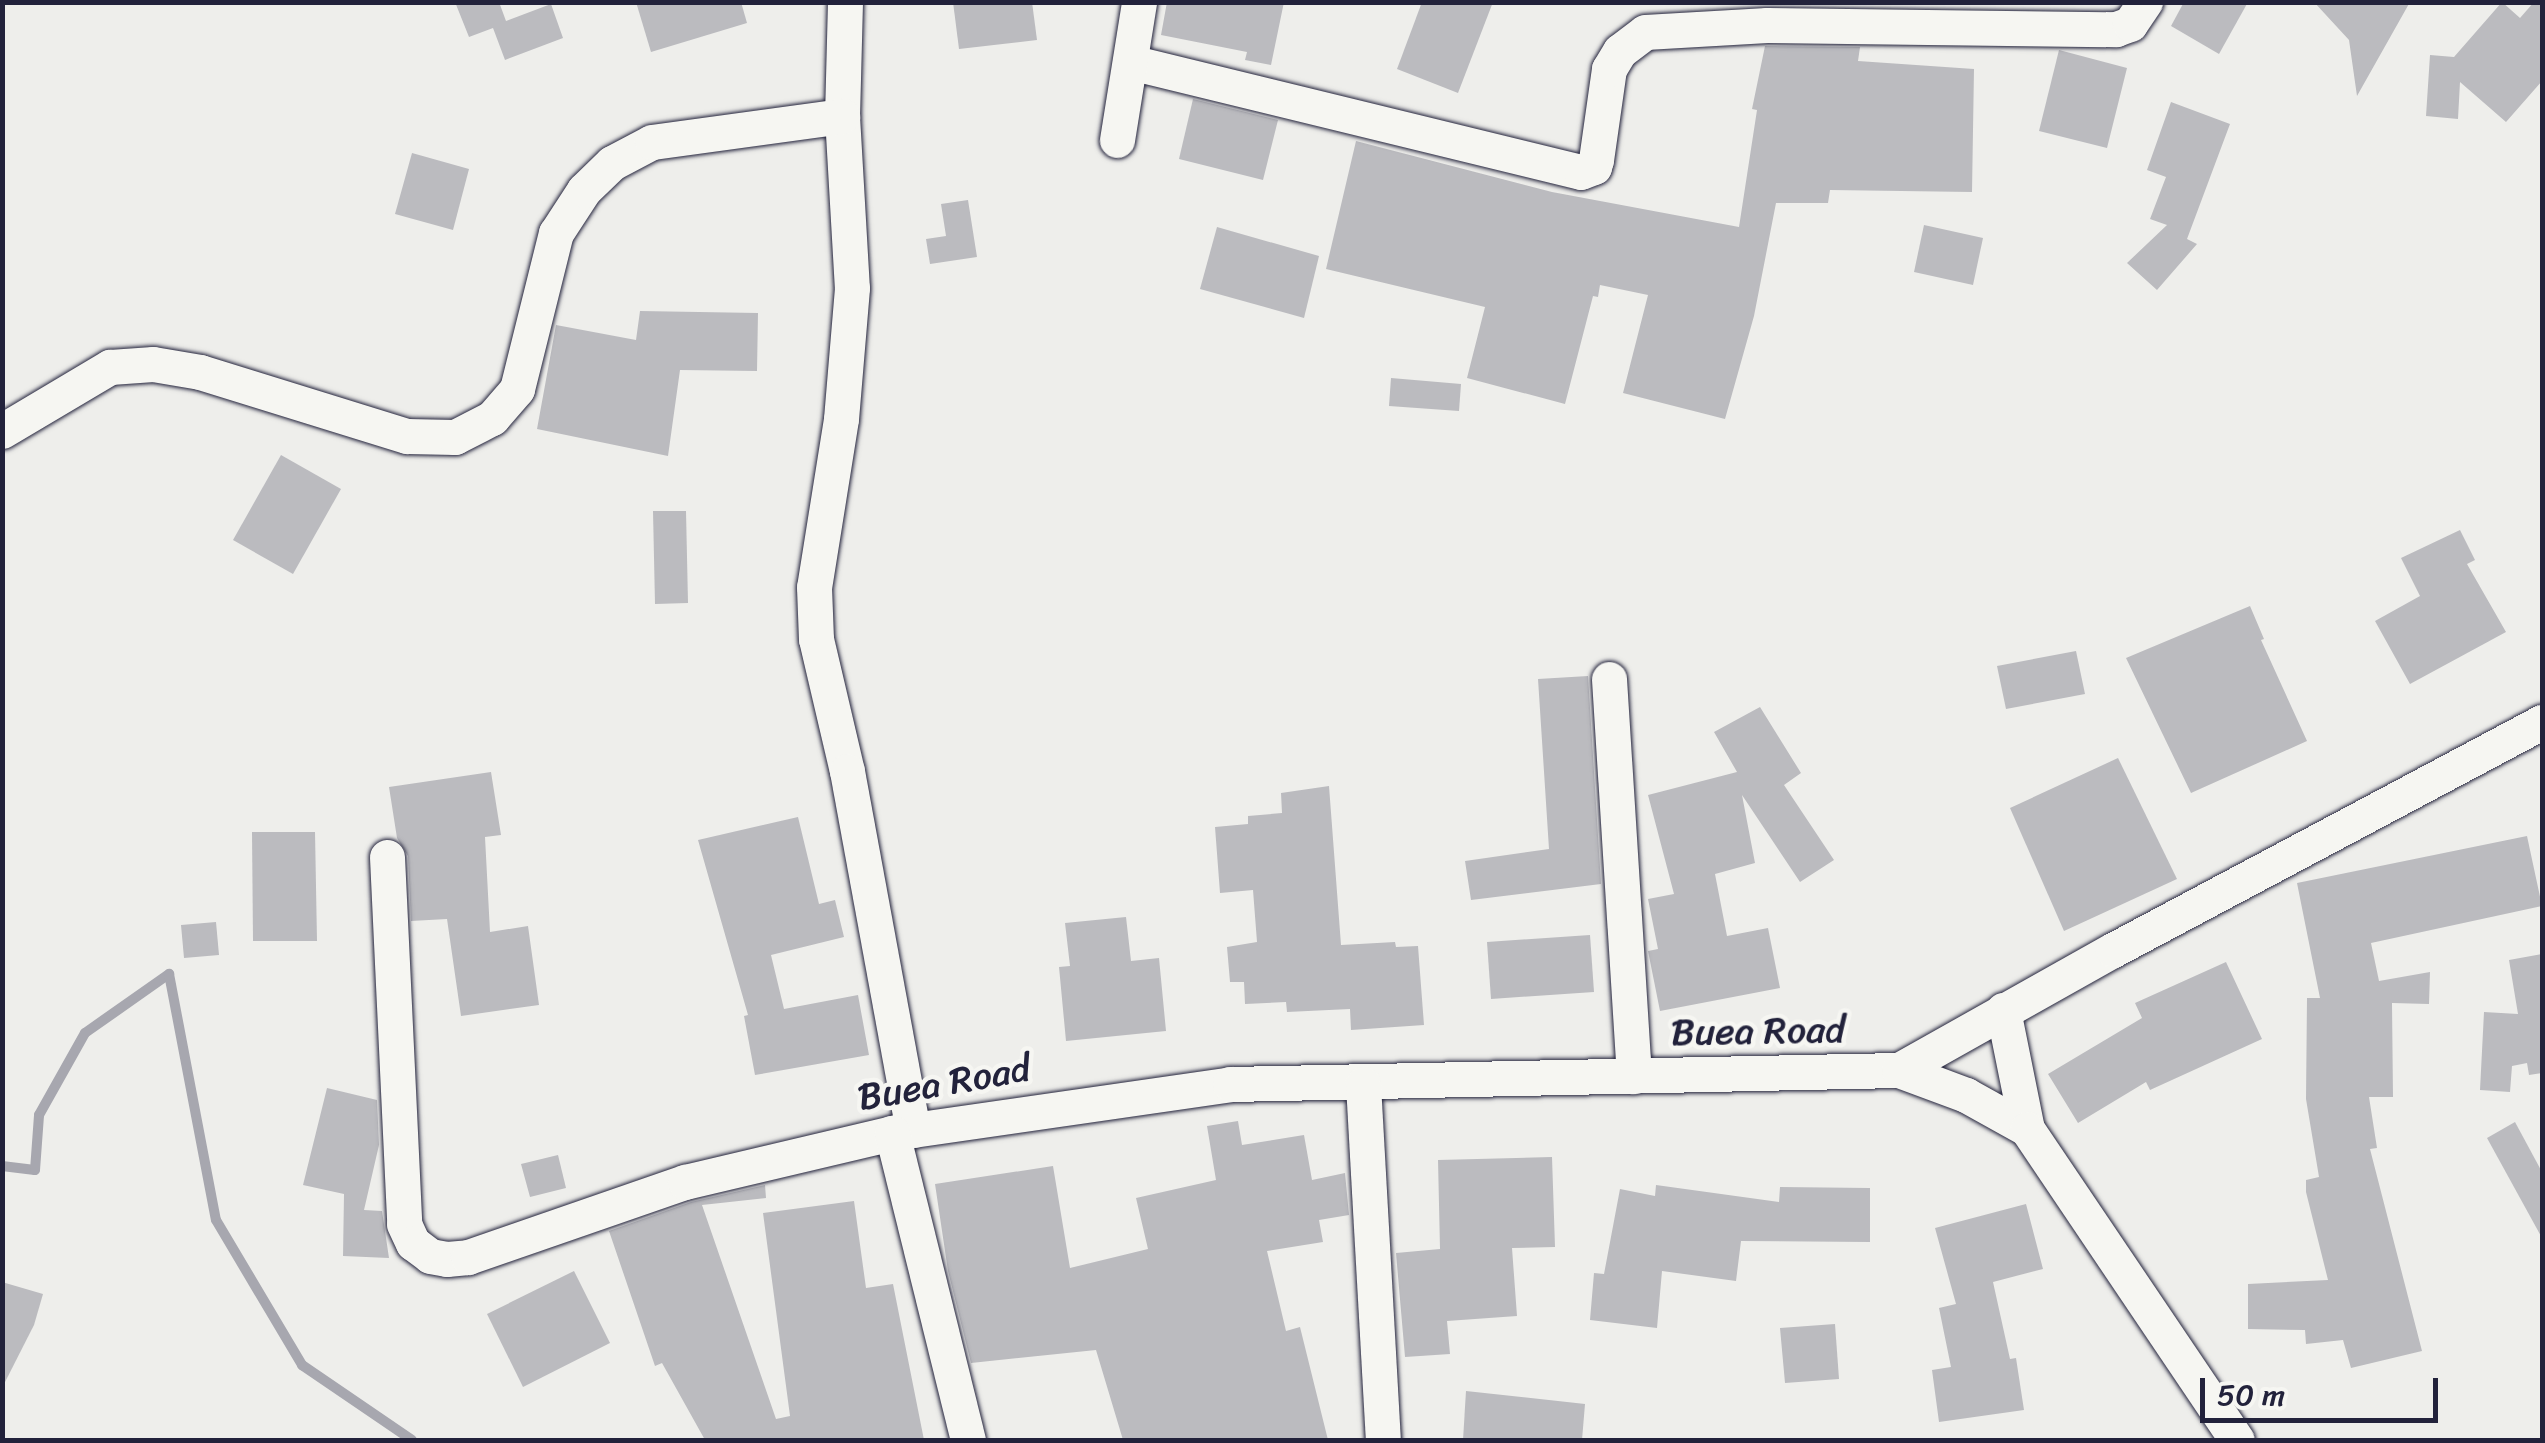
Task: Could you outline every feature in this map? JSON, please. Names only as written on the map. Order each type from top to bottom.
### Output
[{"type":"street","points":[[845,2],[842,116],[852,305],[841,419],[814,587],[816,639],[847,771],[903,1131],[968,1440]]},
{"type":"street","points":[[1117,140],[1140,2]]},
{"type":"street","points":[[1130,62],[1581,172],[1594,166],[1596,160],[1609,68],[1620,51],[1645,32],[1767,24],[2116,29],[2130,24],[2145,2]]},
{"type":"street","points":[[2,431],[110,367],[153,364],[200,372],[407,436],[456,438],[492,418],[517,390],[556,234],[584,190],[612,164],[652,142],[842,116]]},
{"type":"street","points":[[1608,679],[1634,1076]]},
{"type":"street","points":[[1899,1070],[2003,1010],[2542,722]]},
{"type":"street","name":"Buea Road","points":[[387,857],[404,1224],[413,1243],[430,1256],[468,1257],[685,1182],[903,1131],[1230,1084],[1899,1070]]},
{"type":"street","points":[[2003,1010],[2027,1129],[2237,1440]]},
{"type":"street","points":[[1899,1070],[1966,1095],[2027,1129]]},
{"type":"street","points":[[1362,1084],[1383,1440]]},
{"type":"building","points":[[455,2],[499,2],[506,21],[551,4],[563,38],[505,60],[493,28],[469,37]]},
{"type":"building","points":[[636,2],[741,2],[747,23],[651,52]]},
{"type":"building","points":[[953,2],[1032,2],[1037,40],[959,49]]},
{"type":"building","points":[[1167,2],[1284,2],[1271,65],[1245,60],[1247,52],[1161,35]]},
{"type":"building","points":[[1422,2],[1493,2],[1458,93],[1397,69]]},
{"type":"building","points":[[2184,2],[2248,2],[2219,54],[2171,26]]},
{"type":"building","points":[[2314,2],[2410,2],[2357,96],[2349,40]]},
{"type":"building","points":[[2502,2],[2520,18],[2534,2],[2542,2],[2542,81],[2506,122],[2460,82],[2458,119],[2426,116],[2430,55],[2454,57]]},
{"type":"building","points":[[1765,46],[1860,47],[1858,61],[1974,69],[1972,192],[1830,190],[1828,203],[1776,203],[1754,316],[1725,419],[1623,393],[1648,295],[1600,285],[1598,297],[1593,296],[1565,404],[1467,378],[1485,307],[1326,269],[1356,141],[1552,192],[1739,227],[1757,110],[1752,109]]},
{"type":"building","points":[[2059,50],[2127,68],[2107,148],[2039,131]]},
{"type":"building","points":[[1193,99],[1278,120],[1263,180],[1179,159]]},
{"type":"building","points":[[2171,102],[2230,124],[2187,239],[2197,244],[2157,290],[2127,263],[2167,225],[2150,219],[2166,177],[2147,170]]},
{"type":"building","points":[[412,153],[469,169],[453,230],[395,214]]},
{"type":"building","points":[[968,200],[977,257],[930,264],[926,239],[946,236],[941,204]]},
{"type":"building","points":[[1924,225],[1983,238],[1973,285],[1914,272]]},
{"type":"building","points":[[1217,227],[1319,256],[1304,318],[1200,289]]},
{"type":"building","points":[[640,311],[758,313],[757,371],[680,370],[668,456],[537,429],[556,325],[636,340]]},
{"type":"building","points":[[1391,378],[1461,384],[1459,411],[1389,406]]},
{"type":"building","points":[[281,455],[341,489],[293,574],[233,540]]},
{"type":"building","points":[[653,511],[686,511],[688,603],[655,604]]},
{"type":"building","points":[[2460,530],[2475,560],[2467,564],[2506,632],[2410,684],[2375,621],[2420,596],[2401,558]]},
{"type":"building","points":[[2250,606],[2264,639],[2261,640],[2307,741],[2191,793],[2126,658]]},
{"type":"building","points":[[2076,651],[2085,694],[2006,709],[1997,666]]},
{"type":"building","points":[[1588,676],[1601,884],[1471,900],[1465,861],[1549,849],[1538,679]]},
{"type":"building","points":[[1760,707],[1801,773],[1784,785],[1834,860],[1800,882],[1742,795],[1755,863],[1715,874],[1727,936],[1768,928],[1780,988],[1660,1011],[1648,951],[1658,949],[1648,899],[1674,894],[1648,795],[1737,772],[1714,732]]},
{"type":"building","points":[[2118,758],[2177,879],[2064,931],[2010,808]]},
{"type":"building","points":[[491,772],[501,835],[485,837],[490,932],[528,926],[539,1005],[461,1016],[447,919],[411,921],[408,856],[397,838],[389,787]]},
{"type":"building","points":[[1329,786],[1341,945],[1395,942],[1396,947],[1418,946],[1424,1025],[1351,1030],[1350,1009],[1287,1012],[1286,1002],[1245,1004],[1244,982],[1230,982],[1227,947],[1257,942],[1253,890],[1220,893],[1215,827],[1248,824],[1248,816],[1282,813],[1281,793]]},
{"type":"building","points":[[798,817],[819,904],[835,900],[844,937],[771,955],[784,1009],[858,995],[869,1055],[755,1075],[744,1016],[748,1015],[698,840]]},
{"type":"building","points":[[252,832],[315,832],[317,941],[253,941]]},
{"type":"building","points":[[2527,836],[2542,906],[2371,943],[2379,981],[2430,972],[2429,1004],[2392,1003],[2393,1097],[2369,1097],[2377,1148],[2370,1149],[2422,1351],[2351,1368],[2343,1340],[2306,1344],[2305,1330],[2248,1329],[2248,1284],[2328,1280],[2306,1192],[2306,1180],[2319,1177],[2306,1099],[2307,998],[2320,998],[2297,883]]},
{"type":"building","points":[[1126,917],[1131,961],[1159,958],[1166,1031],[1066,1041],[1059,967],[1070,966],[1065,923]]},
{"type":"building","points":[[216,922],[219,955],[184,958],[181,925]]},
{"type":"building","points":[[1590,935],[1594,992],[1491,999],[1487,942]]},
{"type":"building","points":[[2542,954],[2542,1073],[2529,1075],[2527,1063],[2512,1066],[2510,1092],[2480,1090],[2484,1012],[2518,1014],[2509,960]]},
{"type":"building","points":[[2226,962],[2262,1039],[2150,1090],[2146,1082],[2078,1123],[2048,1074],[2142,1018],[2135,1003]]},
{"type":"building","points":[[327,1088],[377,1100],[379,1145],[364,1210],[382,1211],[389,1258],[343,1256],[344,1194],[303,1185]]},
{"type":"building","points":[[1238,1121],[1242,1145],[1304,1135],[1312,1180],[1345,1173],[1349,1215],[1319,1220],[1323,1242],[1267,1251],[1286,1331],[1300,1327],[1328,1440],[1123,1440],[1096,1350],[971,1363],[948,1271],[935,1184],[1053,1166],[1070,1268],[1148,1249],[1136,1198],[1216,1180],[1207,1126]]},
{"type":"building","points":[[2515,1122],[2542,1172],[2542,1238],[2487,1138]]},
{"type":"building","points":[[558,1155],[566,1188],[530,1197],[521,1164]]},
{"type":"building","points":[[1552,1157],[1555,1247],[1512,1248],[1517,1316],[1447,1321],[1450,1354],[1405,1357],[1396,1253],[1440,1249],[1438,1160]]},
{"type":"building","points":[[765,1185],[766,1198],[702,1205],[776,1419],[790,1416],[763,1213],[854,1201],[866,1288],[893,1284],[924,1440],[705,1440],[662,1363],[655,1366],[609,1231],[691,1202]]},
{"type":"building","points":[[1656,1185],[1779,1202],[1780,1187],[1870,1188],[1870,1242],[1741,1241],[1736,1281],[1662,1271],[1657,1328],[1590,1320],[1594,1273],[1604,1274],[1620,1189],[1655,1196]]},
{"type":"building","points":[[2026,1204],[2043,1269],[1993,1282],[2010,1359],[2016,1358],[2024,1410],[1939,1422],[1932,1370],[1951,1367],[1939,1308],[1956,1304],[1935,1228]]},
{"type":"building","points":[[574,1271],[610,1343],[523,1387],[487,1314]]},
{"type":"building","points":[[2,1282],[43,1294],[34,1325],[2,1388]]},
{"type":"building","points":[[1835,1324],[1839,1379],[1785,1383],[1780,1328]]},
{"type":"building","points":[[1466,1391],[1585,1404],[1582,1440],[1463,1440]]},
{"type":"waterway","points":[[2,1166],[35,1170],[39,1115],[85,1033],[169,974],[216,1220],[302,1365],[412,1440]]}]
